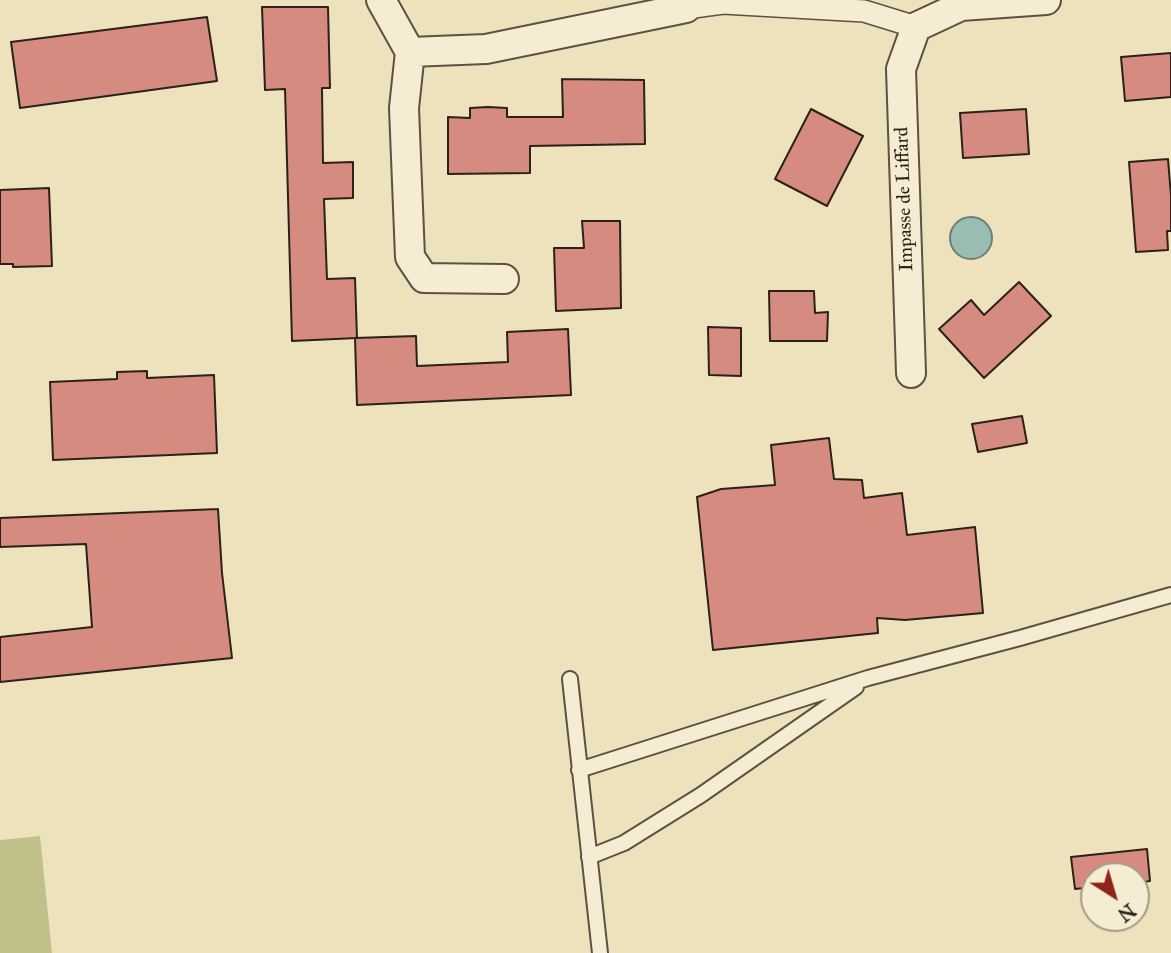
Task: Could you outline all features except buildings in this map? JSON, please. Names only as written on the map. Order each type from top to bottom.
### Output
[{"type":"street","points":[[381,0],[410,52],[404,108],[410,257],[424,278],[504,279]]},
{"type":"street","points":[[410,52],[485,49],[686,4],[864,11],[916,27],[961,6],[1046,0]]},
{"type":"street","name":"Impasse de Liffard","points":[[911,373],[901,69],[916,27]]},
{"type":"lane","points":[[579,770],[868,678],[1171,595]]},
{"type":"lane","points":[[589,857],[624,843],[701,795],[868,678]]},
{"type":"lane","points":[[569,679],[600,953]]},
{"type":"shaded area","points":[[40,836],[52,953],[0,953],[0,840]]},
{"type":"water","points":[[971,217],[986,223],[992,238],[986,253],[971,259],[956,253],[950,238],[956,223]]}]
